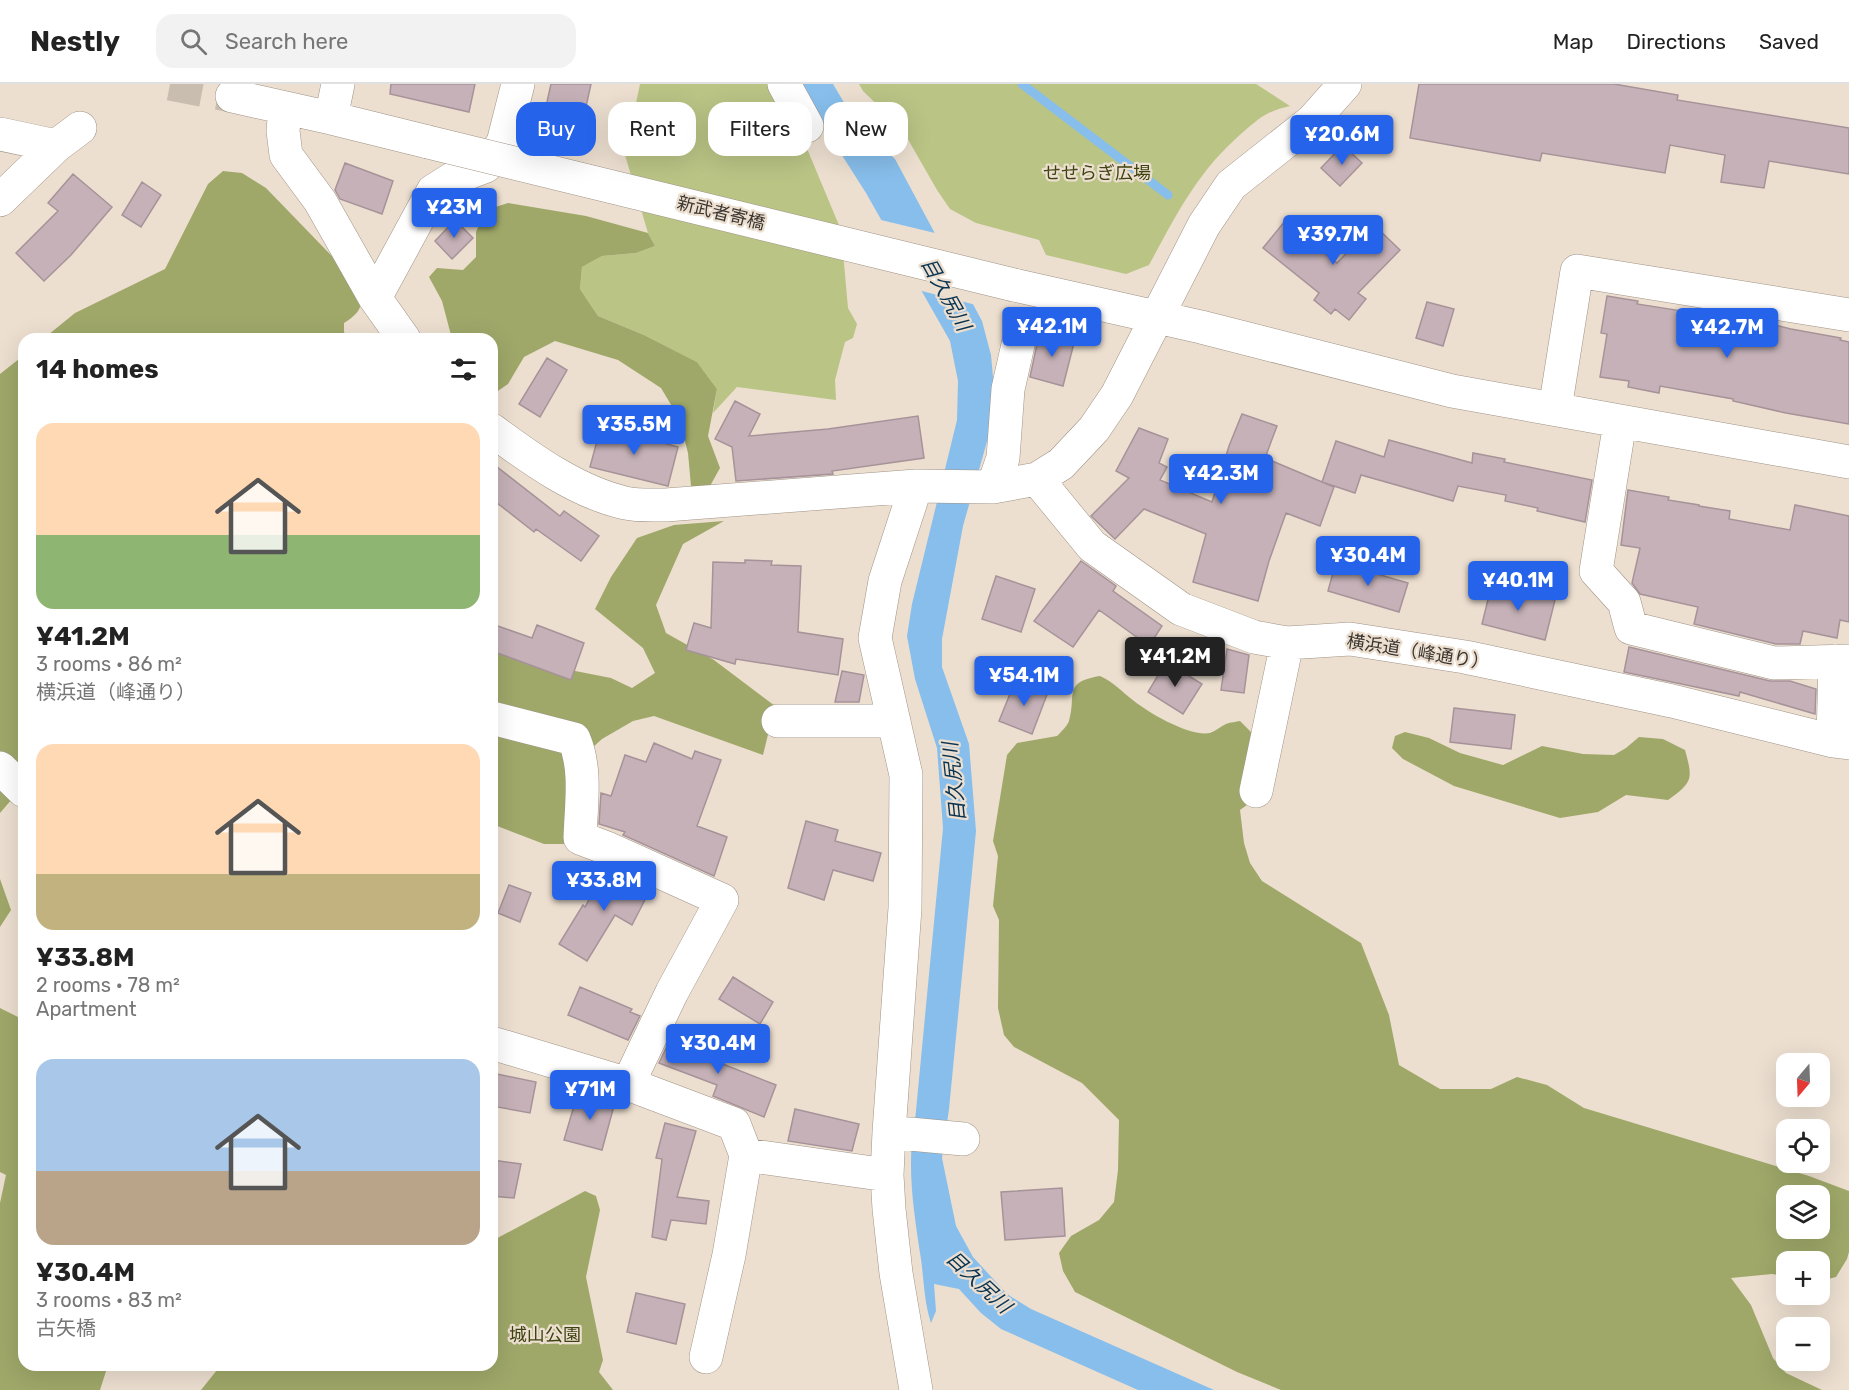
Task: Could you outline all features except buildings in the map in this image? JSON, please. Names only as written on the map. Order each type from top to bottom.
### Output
[{"type":"street","points":[[331,118],[338,84]]},
{"type":"street","points":[[375,298],[433,191],[452,179],[486,166],[503,143],[519,84]]},
{"type":"street","points":[[784,84],[794,102]]},
{"type":"street","points":[[498,434],[569,480],[626,504],[666,505],[923,486],[990,487],[1036,479],[1061,464],[1094,429],[1117,395],[1204,225],[1231,185],[1312,121],[1345,84]]},
{"type":"street","name":"新武者寄橋","points":[[243,93],[285,108],[1014,285],[1158,317],[1452,391],[1849,462]]},
{"type":"street","points":[[285,108],[283,131],[286,155],[320,201],[375,298],[400,333]]},
{"type":"street","points":[[0,134],[68,137],[0,200]]},
{"type":"street","points":[[1555,409],[1577,271],[1849,315]]},
{"type":"street","points":[[990,487],[1003,458],[1008,389],[1022,327]]},
{"type":"street","points":[[1620,422],[1596,571],[1624,602],[1631,628],[1774,663],[1842,661],[1841,742]]},
{"type":"street","name":"横浜道（峰通り）","points":[[1036,479],[1092,546],[1181,609],[1254,637],[1287,643],[1350,639],[1465,657],[1672,701],[1841,742]]},
{"type":"street","points":[[916,1386],[896,1273],[888,1209],[887,1175],[896,1133],[905,908],[906,775],[875,638],[885,581],[923,486]]},
{"type":"street","points":[[1256,791],[1287,643]]},
{"type":"street","points":[[498,720],[574,739],[579,751],[582,800],[580,838],[722,900],[672,992],[628,1084]]},
{"type":"street","points":[[778,721],[894,721]]},
{"type":"street","points":[[0,768],[18,785]]},
{"type":"street","points":[[498,1045],[628,1084],[734,1124],[746,1155],[729,1255],[706,1357]]},
{"type":"street","points":[[896,1133],[958,1138]]},
{"type":"street","points":[[746,1155],[887,1175]]},
{"type":"green space","points":[[640,84],[780,84],[788,102],[708,102],[708,156],[810,156],[841,230],[848,308],[857,324],[853,338],[845,342],[835,380],[836,400],[737,387],[713,413],[717,389],[697,362],[644,335],[598,316],[580,289],[582,267],[602,256],[636,253],[655,246],[648,233],[625,156],[696,156],[696,102],[636,102]]},
{"type":"green space","name":"せせらぎ広場","points":[[859,84],[1256,84],[1290,106],[1264,116],[1226,148],[1189,194],[1149,265],[1126,274],[1046,255],[1039,240],[976,223],[950,209],[908,139],[908,102],[874,102]]},
{"type":"green space","points":[[223,171],[242,173],[266,188],[355,280],[361,304],[356,314],[344,323],[345,333],[50,333],[75,313],[165,269],[208,184]]},
{"type":"green space","points":[[508,203],[586,216],[648,233],[655,246],[636,253],[602,256],[582,267],[580,289],[598,316],[644,335],[697,362],[717,389],[708,436],[720,468],[710,486],[691,486],[688,453],[679,418],[661,388],[618,360],[555,341],[524,357],[508,384],[498,391],[498,333],[450,333],[442,301],[429,277],[437,268],[463,270],[476,257],[476,232],[486,210]]},
{"type":"green space","points":[[18,360],[18,792],[0,813],[0,374]]},
{"type":"green space","points":[[724,521],[683,544],[656,605],[666,633],[714,660],[775,706],[763,755],[654,716],[633,721],[602,739],[582,757],[575,824],[565,844],[544,844],[498,826],[498,631],[499,640],[509,658],[611,678],[632,688],[655,673],[643,648],[595,609],[611,577],[637,538],[674,525]]},
{"type":"green space","points":[[1100,676],[1105,678],[1149,712],[1181,728],[1210,733],[1226,724],[1240,721],[1255,736],[1262,794],[1240,810],[1244,843],[1250,863],[1262,881],[1361,943],[1389,1015],[1399,1065],[1440,1089],[1491,1089],[1517,1077],[1547,1085],[1584,1108],[1776,1166],[1776,1173],[1799,1173],[1849,1191],[1849,1252],[1836,1277],[1830,1278],[1830,1251],[1776,1251],[1776,1275],[1731,1278],[1751,1305],[1776,1361],[1776,1371],[1784,1371],[1822,1390],[1281,1390],[1237,1372],[1075,1292],[1063,1271],[1059,1253],[1071,1236],[1099,1220],[1114,1202],[1118,1170],[1119,1120],[1082,1083],[1014,1047],[1004,1035],[998,1008],[999,920],[993,906],[998,856],[993,841],[1007,755],[1017,743],[1057,736],[1069,721],[1073,691],[1080,682]]},
{"type":"green space","points":[[1405,732],[1429,738],[1460,753],[1503,765],[1542,746],[1583,754],[1614,755],[1639,737],[1663,739],[1685,750],[1690,774],[1682,789],[1668,800],[1626,795],[1598,812],[1560,818],[1454,786],[1403,759],[1392,748],[1395,736]]},
{"type":"green space","points":[[0,879],[11,910],[0,927]]},
{"type":"green space","points":[[0,1008],[18,1017],[18,1371],[106,1371],[100,1390],[0,1390],[0,1203],[6,1175],[0,1172]]},
{"type":"green space","name":"城山公園","points":[[585,1191],[596,1196],[600,1210],[586,1277],[603,1360],[599,1372],[613,1390],[201,1390],[216,1371],[498,1371],[498,1238]]},
{"type":"water","points":[[801,84],[833,84],[844,102],[824,102],[824,127],[812,108],[812,102],[809,102]]},
{"type":"water","name":"目久尻川","points":[[842,156],[892,156],[982,321],[991,355],[996,410],[963,526],[942,639],[942,667],[969,744],[976,831],[949,1109],[942,1158],[956,1226],[973,1257],[1007,1294],[1031,1309],[1214,1390],[1138,1390],[1001,1329],[981,1313],[959,1289],[934,1284],[936,1311],[931,1323],[914,1207],[911,1155],[943,828],[937,748],[915,679],[907,636],[912,604],[957,420],[958,381],[950,341]]},
{"type":"pier","points":[[877,219],[939,234],[976,305],[918,290]]},
{"type":"waterway","points":[[1022,84],[1168,195]]},
{"type":"tunnel","points":[[170,84],[232,96]]}]
